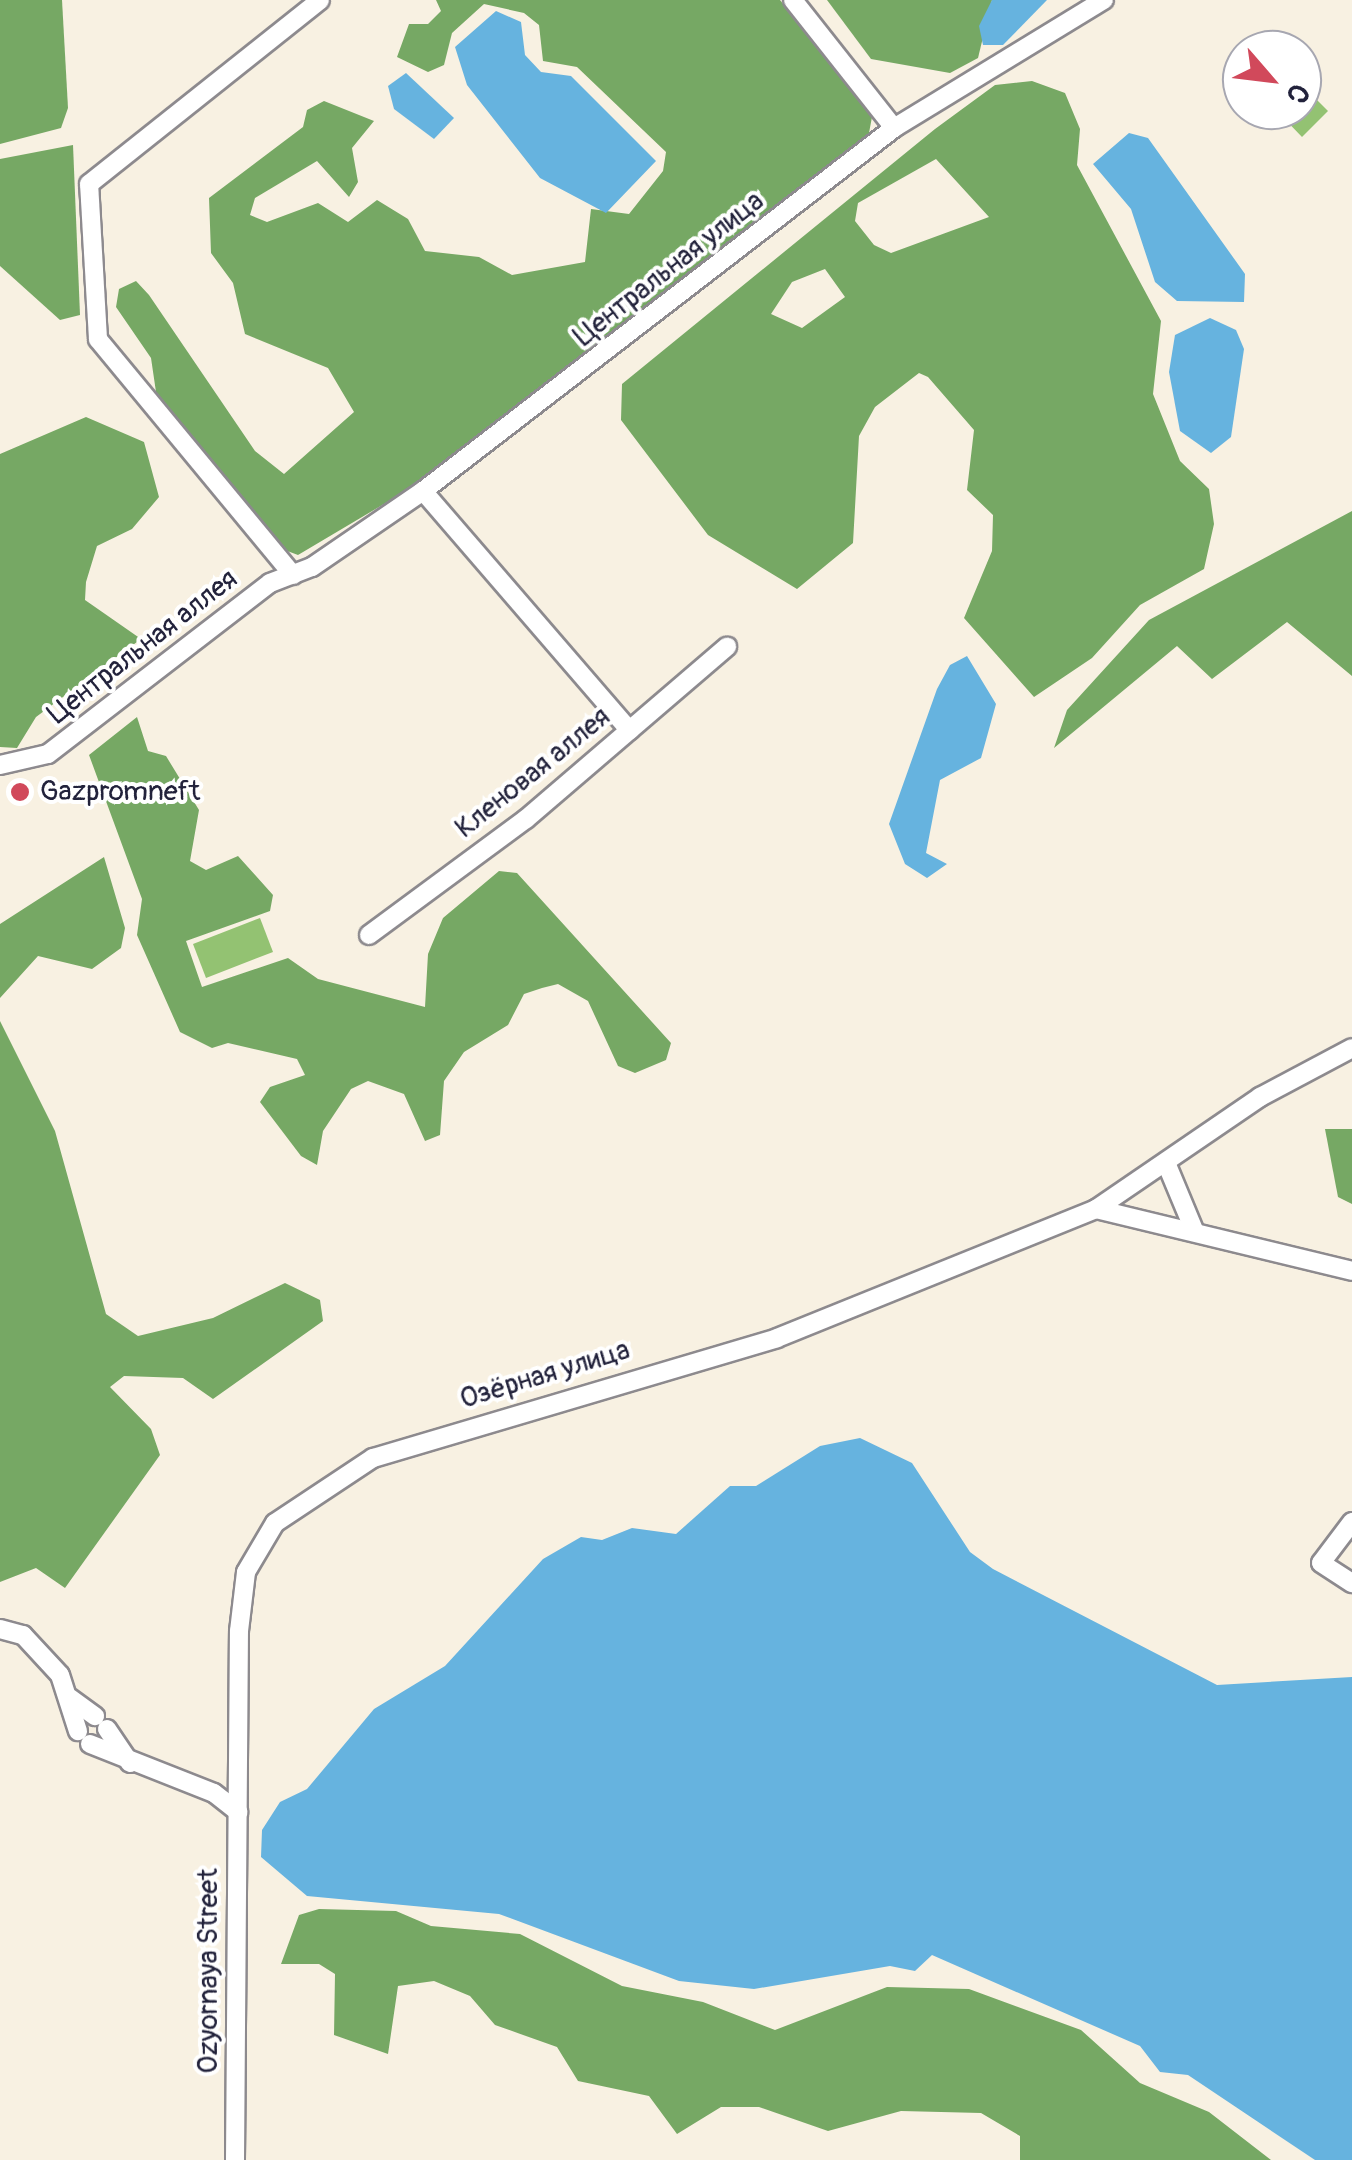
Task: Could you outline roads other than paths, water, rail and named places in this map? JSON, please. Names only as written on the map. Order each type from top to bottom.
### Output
[{"type":"street","points":[[293,575],[98,339],[89,184],[320,0]]},
{"type":"street","points":[[793,0],[894,128]]},
{"type":"street","name":"Центральная улица","points":[[270,583],[293,575],[424,491],[894,128],[1104,0]]},
{"type":"street","points":[[424,491],[629,730]]},
{"type":"street","name":"Центральная аллея","points":[[0,765],[48,754],[270,583]]},
{"type":"street","name":"Кленовая аллея","points":[[369,935],[728,647]]},
{"type":"street","name":"Озёрная улица","points":[[238,1755],[246,1572],[275,1522],[335,1475],[564,1394],[777,1338],[1096,1209],[1168,1165],[1260,1098],[1352,1048]]},
{"type":"street","points":[[1168,1165],[1194,1230]]},
{"type":"street","points":[[1096,1209],[1352,1270]]},
{"type":"street","points":[[1352,1522],[1321,1563],[1352,1584]]},
{"type":"street","points":[[0,1630],[38,1646],[70,1698],[84,1738],[130,1764],[195,1786],[238,1812]]},
{"type":"street","points":[[70,1698],[101,1723],[130,1764]]},
{"type":"street","points":[[195,1786],[223,1776],[238,1755]]},
{"type":"street","name":"Ozyornaya Street","points":[[235,2160],[238,1755]]},
{"type":"water","points":[[992,0],[1047,0],[1003,45],[983,45],[979,26]]},
{"type":"water","points":[[496,11],[521,22],[525,55],[541,72],[571,76],[656,161],[606,213],[540,178],[467,85],[455,47]]},
{"type":"water","points":[[406,73],[454,118],[434,139],[394,109],[388,86]]},
{"type":"water","points":[[1129,133],[1148,138],[1245,274],[1244,302],[1177,301],[1155,282],[1131,209],[1093,164]]},
{"type":"water","points":[[1210,318],[1236,330],[1244,349],[1231,437],[1211,453],[1180,431],[1169,372],[1175,335]]},
{"type":"water","points":[[967,656],[996,704],[981,758],[940,780],[926,853],[947,864],[927,878],[905,864],[889,824],[937,689],[950,665]]},
{"type":"water","points":[[860,1438],[912,1463],[970,1552],[993,1569],[1217,1685],[1352,1677],[1352,2160],[1315,2160],[1188,2075],[1160,2072],[1140,2046],[932,1955],[915,1971],[890,1966],[754,1989],[679,1981],[499,1914],[307,1896],[261,1857],[262,1830],[280,1802],[307,1789],[374,1709],[445,1666],[543,1559],[581,1537],[602,1540],[632,1528],[676,1534],[730,1486],[756,1486],[820,1446]]},
{"type":"place","name":"Gazpromneft","points":[[20,792]]}]
